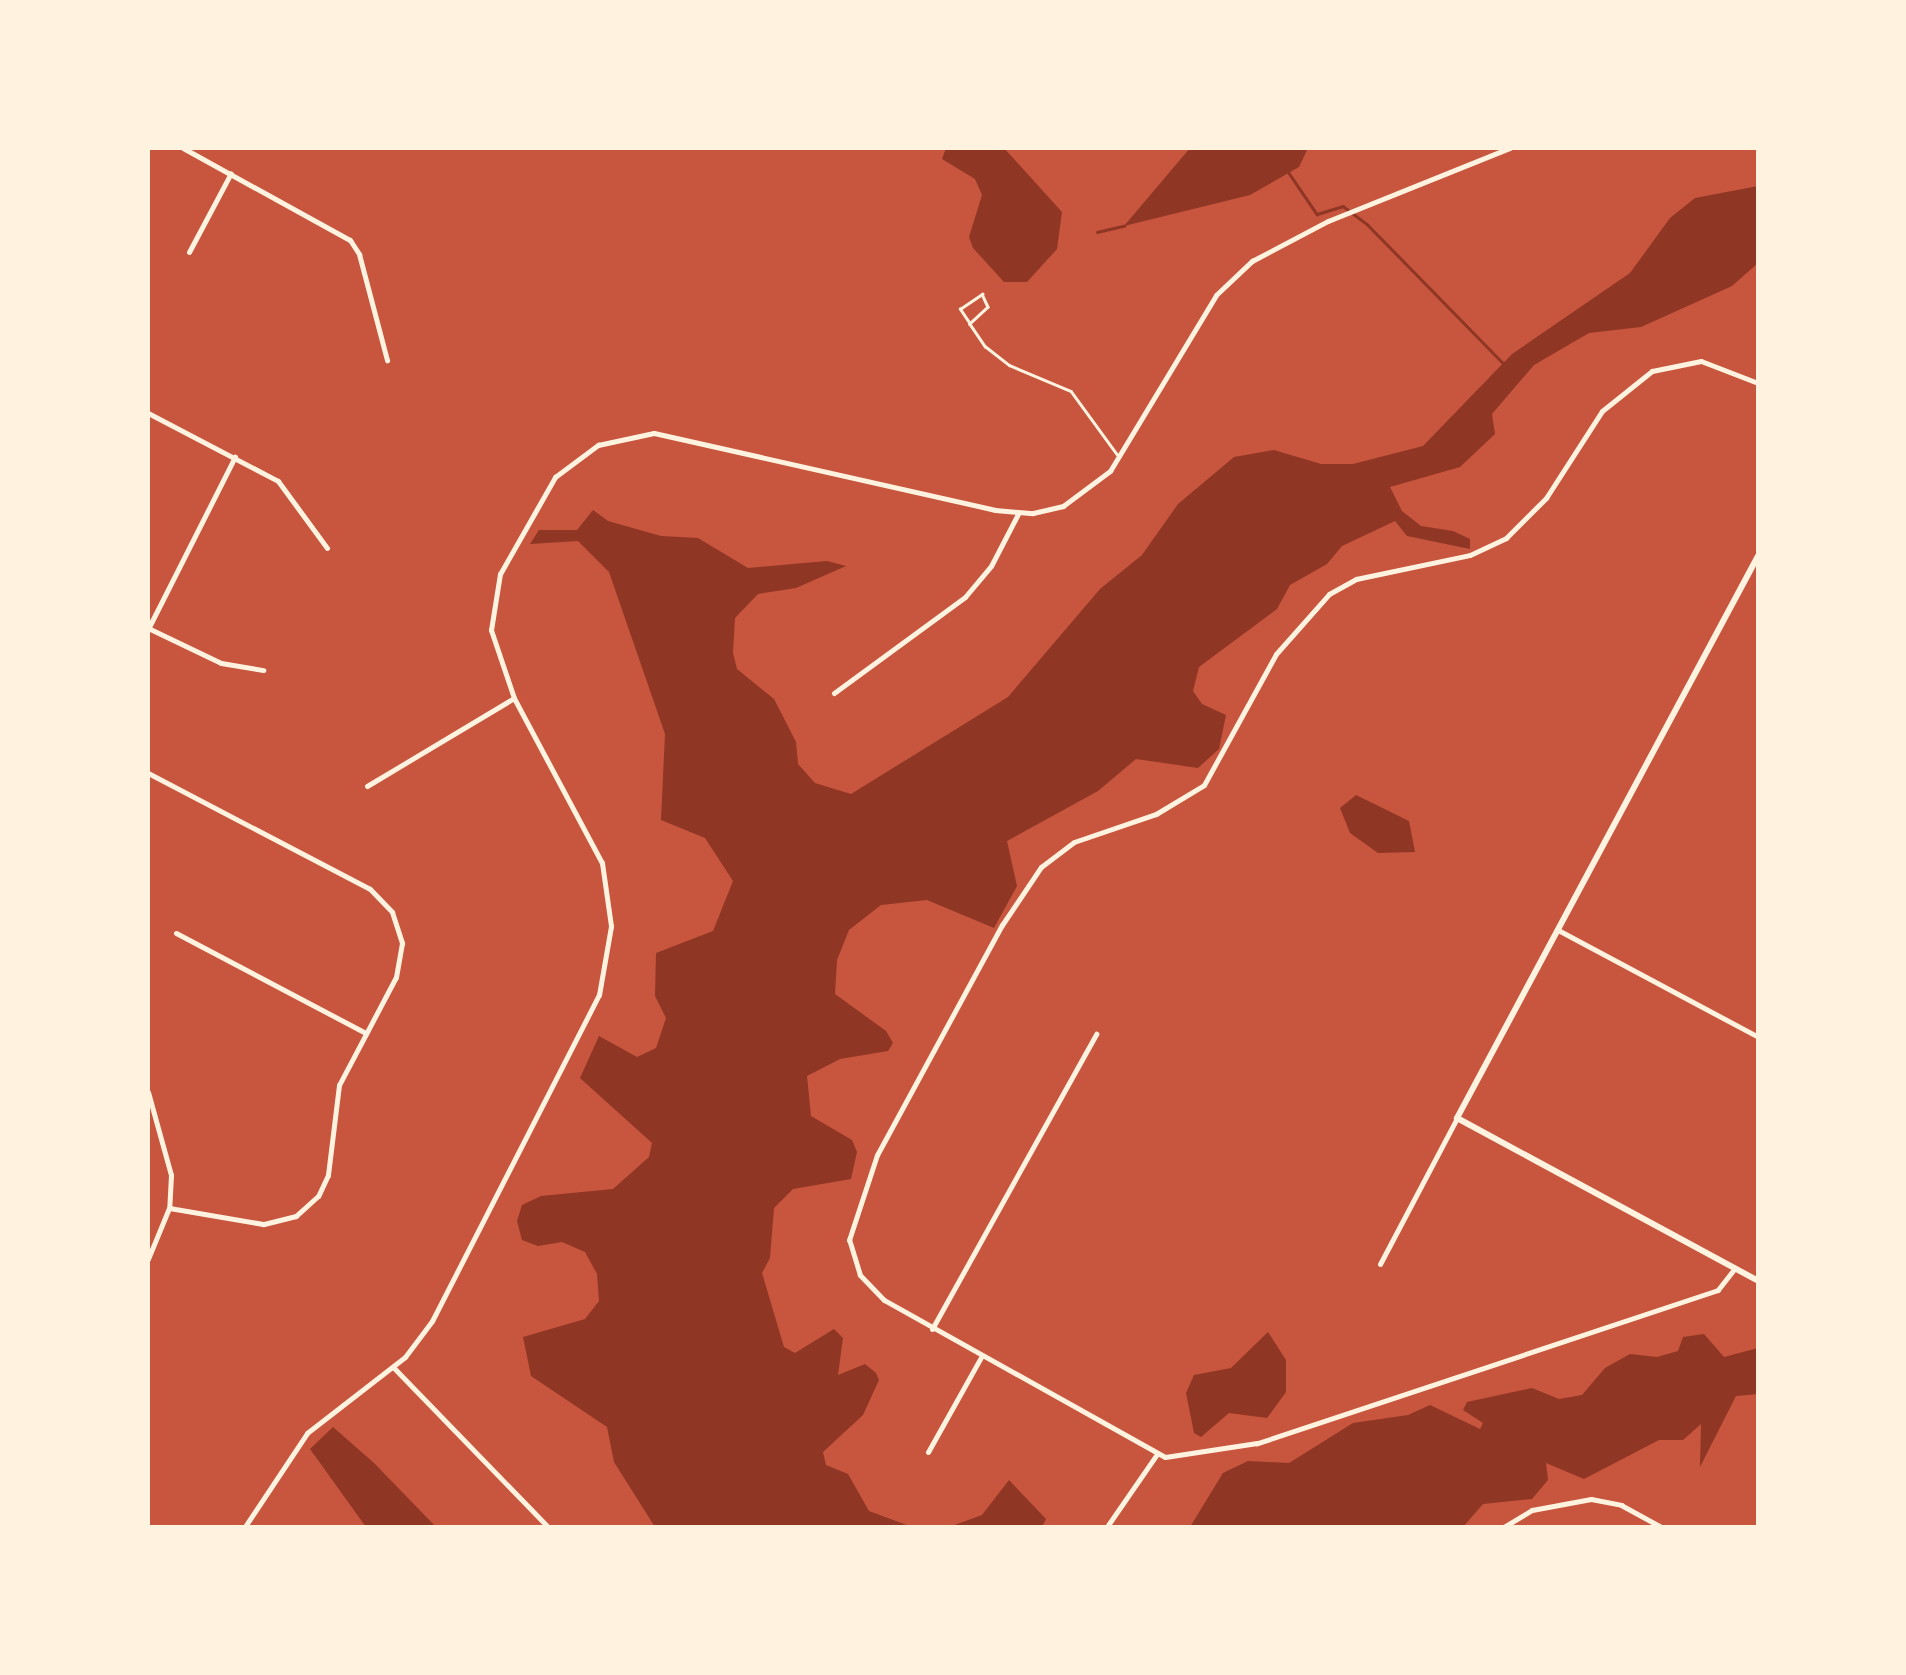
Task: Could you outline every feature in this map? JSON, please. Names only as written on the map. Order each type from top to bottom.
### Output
[{"type":"street","points":[[182,148],[350,240],[360,254],[387,360]]},
{"type":"street","points":[[244,1528],[307,1432],[393,1367],[432,1322],[591,1018],[606,972],[611,926],[602,864],[514,698],[491,630],[500,574],[555,477],[582,453],[615,438],[668,434],[1018,513],[1078,498],[1120,456],[1216,295],[1252,261],[1328,221],[1510,148]]},
{"type":"street","points":[[189,252],[231,173]]},
{"type":"street","points":[[1735,1268],[1718,1290],[1257,1443],[1158,1454],[932,1329],[867,1285],[850,1246],[854,1216],[877,1155],[1002,925],[1041,867],[1074,842],[1156,814],[1204,785],[1276,654],[1329,594],[1370,576],[1470,555],[1520,528],[1602,411],[1628,386],[1692,361],[1719,364],[1758,383]]},
{"type":"street","points":[[148,414],[235,457],[291,493],[327,548]]},
{"type":"street","points":[[235,457],[148,628],[220,663],[263,670]]},
{"type":"street","points":[[834,693],[965,597],[991,566],[1018,513]]},
{"type":"street","points":[[1380,1264],[1758,556]]},
{"type":"street","points":[[367,786],[514,698]]},
{"type":"street","points":[[148,773],[361,884],[386,904],[397,921],[401,958],[338,1086],[328,1175],[305,1210],[257,1224],[169,1208]]},
{"type":"street","points":[[1558,930],[1758,1037]]},
{"type":"street","points":[[176,933],[366,1032]]},
{"type":"street","points":[[932,1329],[1096,1034]]},
{"type":"street","points":[[148,1092],[166,1143],[169,1208],[148,1259]]},
{"type":"street","points":[[1457,1118],[1758,1280]]},
{"type":"street","points":[[928,1452],[982,1357]]},
{"type":"street","points":[[393,1367],[550,1528]]},
{"type":"street","points":[[1106,1528],[1158,1454]]},
{"type":"street","points":[[1502,1528],[1532,1510],[1592,1498],[1621,1504],[1664,1528]]},
{"type":"lane","points":[[970,324],[988,307],[982,294],[960,308],[970,324],[1004,363],[1072,391],[1120,456]]},
{"type":"shaded area","points":[[946,148],[1004,148],[1062,212],[1057,249],[1027,282],[1004,282],[973,248],[969,237],[982,195],[975,179],[942,159]]},
{"type":"shaded area","points":[[1190,148],[1308,148],[1299,167],[1250,195],[1124,226]]},
{"type":"shaded area","points":[[1758,186],[1758,263],[1732,286],[1641,327],[1589,333],[1534,365],[1492,414],[1495,434],[1460,467],[1390,487],[1402,511],[1421,526],[1453,531],[1470,539],[1470,549],[1407,536],[1395,521],[1342,546],[1327,564],[1290,585],[1277,609],[1199,667],[1193,691],[1202,704],[1226,715],[1219,749],[1198,768],[1136,759],[1098,791],[1007,841],[1017,886],[994,928],[927,900],[881,905],[849,930],[837,960],[835,994],[886,1031],[893,1043],[888,1051],[840,1059],[807,1076],[811,1116],[852,1140],[857,1152],[851,1179],[793,1189],[774,1208],[770,1258],[762,1273],[784,1347],[795,1353],[834,1329],[843,1338],[838,1375],[865,1364],[876,1373],[879,1380],[863,1415],[823,1452],[826,1465],[848,1474],[869,1511],[912,1527],[655,1527],[614,1462],[607,1427],[531,1376],[523,1337],[585,1319],[599,1301],[597,1274],[585,1252],[562,1242],[538,1246],[522,1240],[517,1221],[522,1205],[541,1196],[613,1189],[649,1157],[652,1143],[580,1078],[599,1036],[637,1057],[656,1048],[666,1018],[655,996],[656,953],[713,931],[733,881],[705,838],[661,820],[665,734],[609,572],[578,541],[530,544],[539,530],[577,530],[593,510],[608,521],[661,536],[698,538],[748,568],[827,561],[846,566],[796,588],[758,594],[735,618],[733,653],[737,669],[774,699],[796,742],[798,764],[815,783],[851,794],[1008,697],[1100,589],[1142,555],[1178,504],[1234,457],[1274,450],[1321,464],[1353,464],[1423,446],[1512,354],[1630,273],[1670,218],[1695,198]]},
{"type":"shaded area","points":[[1356,795],[1409,821],[1415,852],[1378,853],[1350,833],[1340,808]]},
{"type":"shaded area","points":[[1268,1332],[1286,1360],[1286,1392],[1267,1418],[1229,1413],[1201,1437],[1194,1433],[1186,1393],[1194,1375],[1231,1368]]},
{"type":"shaded area","points":[[1704,1334],[1724,1357],[1758,1348],[1758,1394],[1736,1396],[1700,1467],[1701,1424],[1683,1440],[1659,1440],[1584,1479],[1546,1463],[1548,1480],[1532,1499],[1483,1504],[1463,1527],[1190,1527],[1223,1473],[1248,1461],[1289,1463],[1353,1423],[1408,1415],[1430,1405],[1480,1429],[1483,1423],[1463,1410],[1467,1402],[1532,1388],[1559,1399],[1582,1395],[1605,1368],[1630,1354],[1657,1357],[1678,1351],[1683,1337]]},
{"type":"shaded area","points":[[333,1427],[436,1527],[366,1527],[310,1449]]},
{"type":"shaded area","points":[[1009,1480],[1046,1519],[1042,1527],[949,1527],[982,1515]]},
{"type":"waterway","points":[[1289,173],[1317,214],[1343,206],[1368,225],[1503,363]]},
{"type":"waterway","points":[[1097,232],[1124,226]]}]
